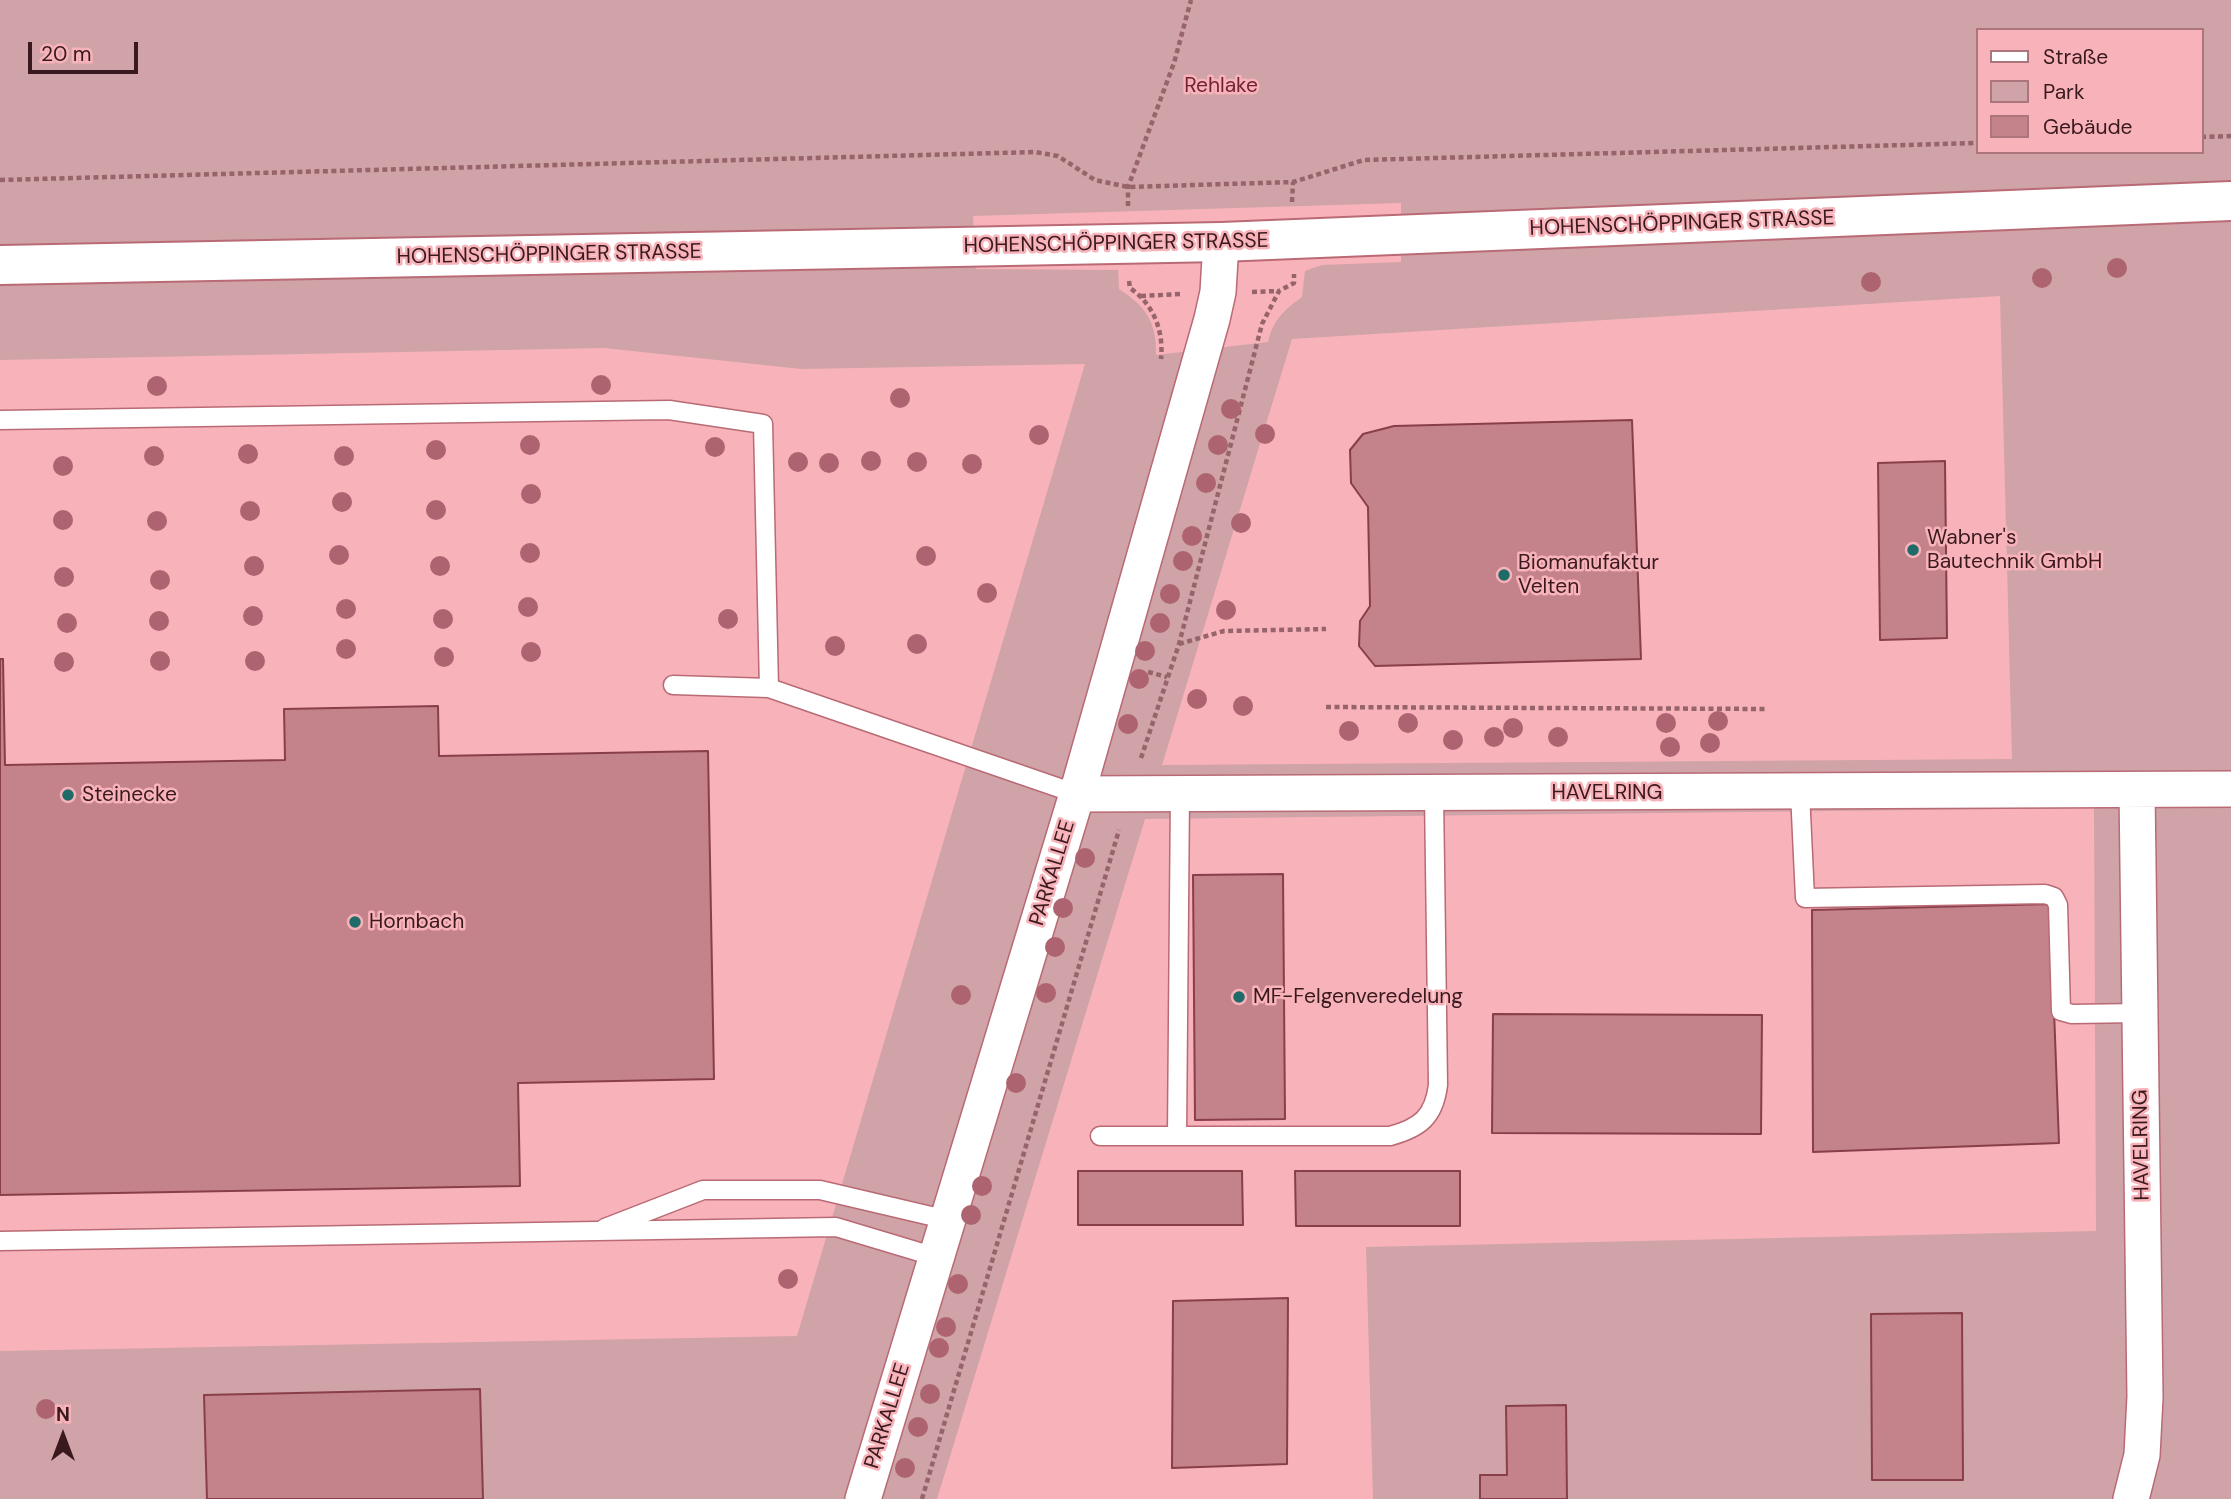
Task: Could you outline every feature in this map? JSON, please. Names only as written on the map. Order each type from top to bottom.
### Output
[{"type":"main road","name":"HOHENSCHÖPPINGER STRASSE","points":[[0,265],[1293,240],[2231,201]]},
{"type":"street","name":"PARKALLEE","points":[[863,1499],[1077,794],[1212,319],[1218,292],[1220,242]]},
{"type":"street","name":"HAVELRING","points":[[1077,794],[2231,789]]},
{"type":"street","name":"HAVELRING","points":[[2131,1499],[2142,1454],[2145,1396],[2137,790]]},
{"type":"lane","points":[[0,420],[669,410],[763,424],[769,688]]},
{"type":"lane","points":[[673,685],[769,688],[1077,794]]},
{"type":"lane","points":[[1800,792],[1805,898],[2045,894],[2054,897],[2058,905],[2061,1011],[2072,1014],[2140,1013]]},
{"type":"lane","points":[[1177,1135],[1180,793]]},
{"type":"lane","points":[[1100,1136],[1390,1136],[1409,1132],[1426,1121],[1435,1106],[1438,1085],[1434,793]]},
{"type":"lane","points":[[594,1232],[702,1190],[820,1190],[948,1220]]},
{"type":"lane","points":[[0,1241],[836,1227],[936,1257]]},
{"type":"path","points":[[1129,210],[1128,187],[1174,63],[1191,0]]},
{"type":"path","points":[[2203,137],[2231,136]]},
{"type":"path","points":[[0,180],[1035,152],[1058,156],[1095,180],[1128,187],[1293,182],[1364,160],[1976,143]]},
{"type":"path","points":[[922,1499],[1130,793],[1179,644],[1262,324],[1279,291],[1294,282],[1293,182]]},
{"type":"path","points":[[1129,273],[1130,288],[1141,296]]},
{"type":"path","points":[[1179,644],[1224,631],[1326,629]]},
{"type":"path","points":[[1326,707],[1767,709]]},
{"type":"green space","name":"Rehlake","points":[[0,0],[2231,0],[2231,1499],[1373,1499],[1366,1247],[2096,1231],[2094,808],[1145,819],[937,1499],[0,1499],[0,1351],[797,1336],[1085,364],[801,369],[604,348],[0,360]],"holes":[[[1401,203],[1401,262],[1322,265],[1305,271],[1302,297],[1280,316],[1268,342],[1156,355],[1154,334],[1148,316],[1119,289],[1118,270],[976,269],[973,216]],[[2000,296],[2012,759],[1162,765],[1292,339]]]},
{"type":"building","name":"Biomanufaktur Velten","points":[[1632,420],[1641,659],[1375,666],[1359,646],[1360,621],[1370,606],[1368,507],[1351,483],[1350,450],[1363,434],[1394,426]]},
{"type":"building","name":"Wabner's Bautechnik GmbH","points":[[1945,461],[1947,638],[1880,640],[1878,463]]},
{"type":"building","name":"Hornbach","points":[[0,659],[3,659],[5,765],[285,760],[284,709],[438,706],[439,756],[708,751],[714,1079],[518,1083],[520,1186],[0,1195]]},
{"type":"building","name":"MF-Felgenveredelung","points":[[1283,874],[1285,1119],[1195,1120],[1193,875]]},
{"type":"building","points":[[2050,904],[2059,1143],[1813,1152],[1812,910]]},
{"type":"building","points":[[1493,1014],[1762,1015],[1761,1134],[1492,1133]]},
{"type":"building","points":[[1078,1171],[1242,1171],[1243,1225],[1078,1225]]},
{"type":"building","points":[[1295,1171],[1460,1171],[1460,1226],[1296,1226]]},
{"type":"building","points":[[1288,1298],[1287,1464],[1172,1468],[1173,1301]]},
{"type":"building","points":[[1962,1313],[1963,1480],[1872,1480],[1871,1314]]},
{"type":"building","points":[[480,1389],[483,1499],[207,1499],[204,1395]]},
{"type":"building","points":[[1566,1405],[1567,1499],[1480,1499],[1480,1475],[1507,1475],[1506,1406]]},
{"type":"place","name":"Wabner's Bautechnik GmbH","points":[[1913,550]]},
{"type":"place","name":"Biomanufaktur Velten","points":[[1504,575]]},
{"type":"place","name":"Steinecke","points":[[68,795]]},
{"type":"place","name":"Hornbach","points":[[355,922]]},
{"type":"place","name":"MF-Felgenveredelung","points":[[1239,997]]}]
